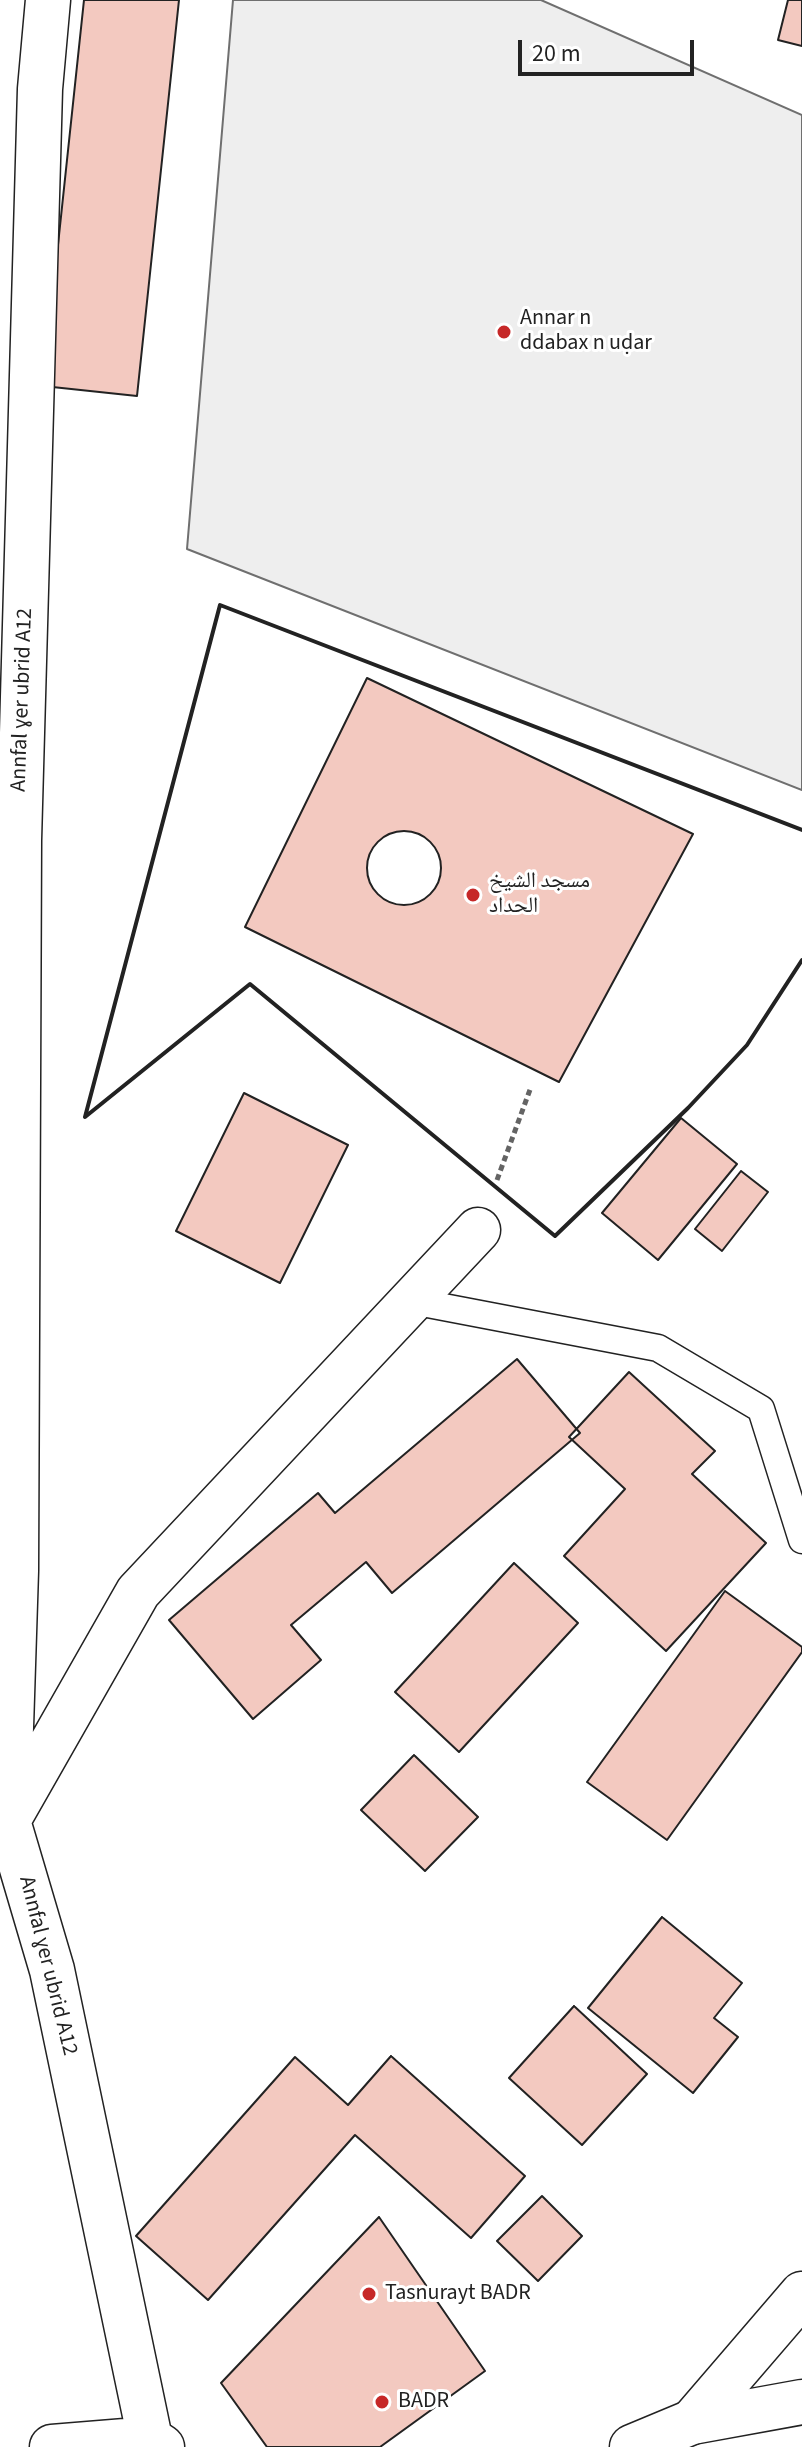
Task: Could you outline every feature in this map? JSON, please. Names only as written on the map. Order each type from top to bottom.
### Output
[{"type":"street","name":"Annfal ɣer ubrid A12","points":[[48,0],[40,105],[9,839],[16,1571],[4,1822],[52,1970],[156,2443]]},
{"type":"street","points":[[4,1822],[138,1592],[478,1230]]},
{"type":"street","points":[[692,2422],[802,2294]]},
{"type":"street","points":[[632,2447],[692,2422],[802,2402]]},
{"type":"street","points":[[52,2447],[156,2443]]},
{"type":"lane","points":[[0,894],[9,839]]},
{"type":"lane","points":[[412,1301],[658,1348],[761,1409],[802,1540]]},
{"type":"path","points":[[478,1230],[531,1087]]},
{"type":"shaded area","name":"Annar n ddabax n uḍar","points":[[233,0],[541,0],[802,115],[802,790],[187,549]]},
{"type":"building","points":[[84,0],[179,0],[137,396],[43,386]]},
{"type":"building","points":[[788,0],[802,0],[802,46],[778,40]]},
{"type":"building","points":[[367,678],[693,834],[559,1082],[245,927]]},
{"type":"building","points":[[404,831],[425,837],[435,847],[441,868],[435,889],[425,899],[404,905],[383,899],[373,889],[367,868],[373,847],[383,837]]},
{"type":"building","points":[[244,1093],[348,1145],[280,1283],[176,1231]]},
{"type":"building","points":[[681,1118],[737,1164],[658,1260],[602,1213]]},
{"type":"building","points":[[741,1171],[768,1192],[722,1251],[695,1229]]},
{"type":"building","points":[[517,1359],[580,1433],[392,1593],[366,1562],[291,1625],[321,1660],[253,1719],[169,1620],[318,1493],[335,1513]]},
{"type":"building","points":[[629,1372],[715,1451],[692,1474],[766,1543],[666,1651],[564,1556],[625,1489],[569,1437]]},
{"type":"building","points":[[514,1563],[578,1623],[459,1752],[395,1692]]},
{"type":"building","points":[[725,1591],[802,1647],[802,1652],[667,1840],[587,1782]]},
{"type":"building","points":[[414,1755],[478,1817],[425,1871],[361,1810]]},
{"type":"building","points":[[662,1917],[742,1983],[714,2018],[738,2037],[693,2093],[588,2008]]},
{"type":"building","points":[[574,2006],[647,2074],[582,2145],[509,2078]]},
{"type":"building","points":[[391,2056],[525,2176],[471,2238],[355,2135],[208,2300],[136,2236],[295,2057],[348,2105]]},
{"type":"building","points":[[542,2196],[582,2236],[538,2281],[497,2241]]},
{"type":"building","name":"Tasnurayt BADR","points":[[379,2217],[485,2371],[380,2447],[267,2447],[221,2383]]},
{"type":"wall","points":[[802,830],[220,605],[85,1117],[250,984],[555,1236],[688,1108],[747,1045],[802,960]]},
{"type":"place","name":"Annar n ddabax n uḍar","points":[[504,332]]},
{"type":"place","name":"مسجد الشيخ الحداد","points":[[473,895]]},
{"type":"place","name":"Tasnurayt BADR","points":[[369,2294]]},
{"type":"place","name":"BADR","points":[[382,2402]]}]
